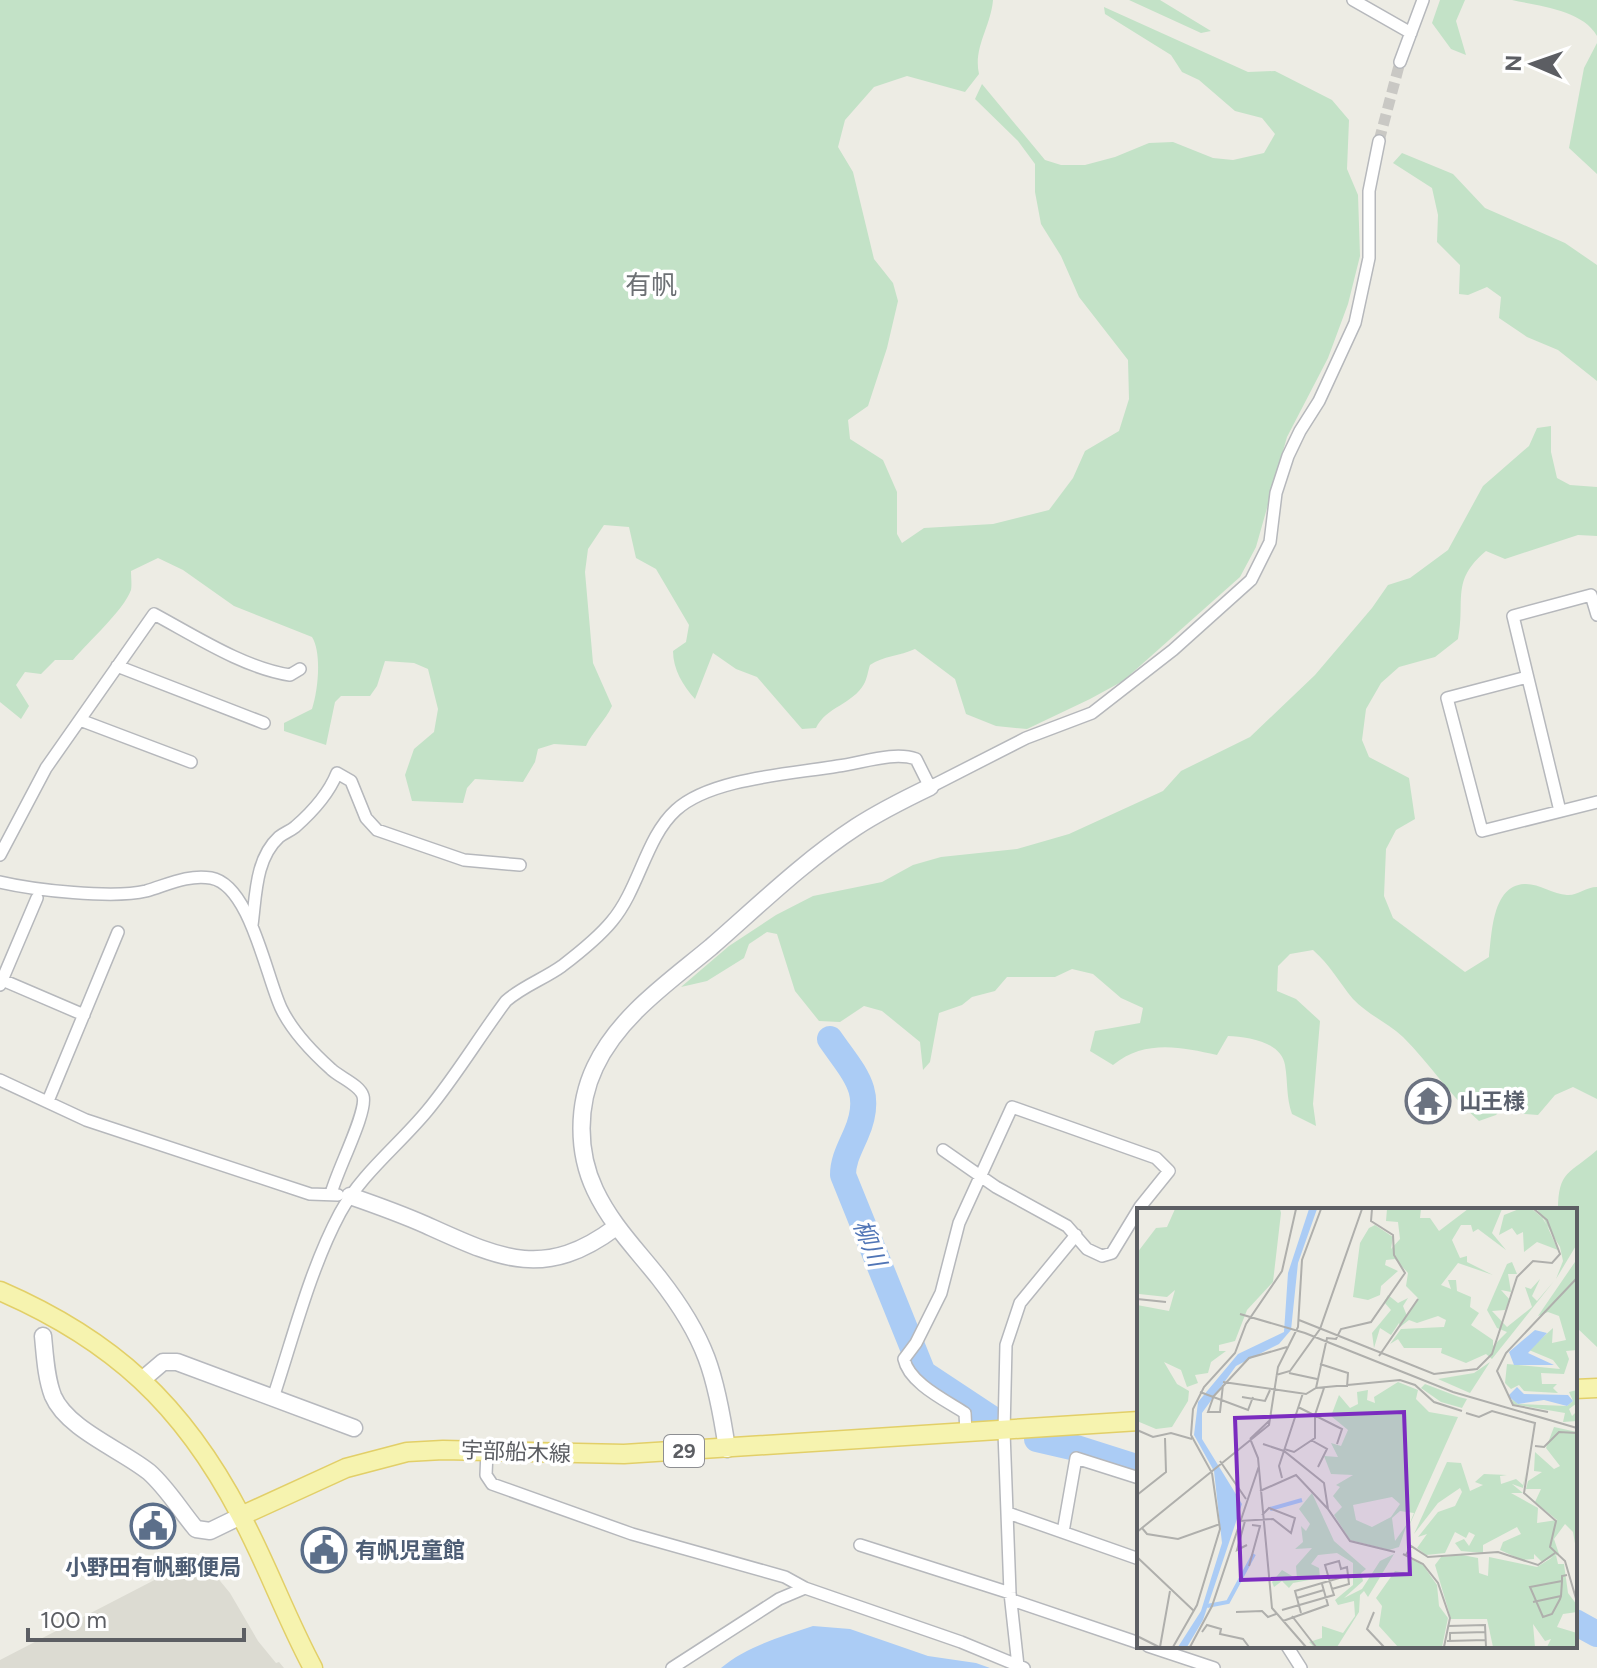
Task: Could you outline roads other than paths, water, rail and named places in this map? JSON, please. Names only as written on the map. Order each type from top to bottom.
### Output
[{"type":"main road","points":[[0,1291],[82,1333],[143,1379],[201,1446],[241,1516],[313,1668]]},
{"type":"main road","points":[[1577,1389],[1597,1388]]},
{"type":"main road","name":"宇部船木線","points":[[241,1516],[346,1468],[407,1452],[624,1454],[1137,1421]]},
{"type":"street","points":[[1353,0],[1411,33]]},
{"type":"street","points":[[1400,62],[1423,0]]},
{"type":"street","points":[[727,1449],[719,1392],[696,1333],[658,1277],[616,1227],[594,1188],[585,1161],[581,1134],[588,1084],[613,1036],[637,1010],[832,844],[883,810],[1026,738],[1092,713],[1173,650],[1251,580],[1270,542],[1276,493],[1288,456],[1319,401],[1355,323],[1369,258],[1369,191],[1379,141]]},
{"type":"street","points":[[1560,811],[1513,616],[1591,595],[1597,615]]},
{"type":"street","points":[[0,855],[46,768],[154,614],[217,648],[278,673],[290,675],[300,669]]},
{"type":"street","points":[[117,666],[264,723]]},
{"type":"street","points":[[1527,677],[1447,698],[1482,831],[1597,802]]},
{"type":"street","points":[[80,720],[191,762]]},
{"type":"street","points":[[273,1398],[322,1251],[350,1196],[443,1092],[506,1001],[519,990],[562,966],[612,921],[639,878],[662,828],[673,812],[688,801],[719,788],[786,772],[905,756],[920,763],[930,787]]},
{"type":"street","points":[[252,928],[257,876],[267,856],[277,839],[296,826],[326,792],[337,773],[351,781],[366,818],[377,830],[464,860],[520,865]]},
{"type":"street","points":[[0,882],[123,894],[178,881],[210,878],[225,883],[239,899],[287,1020],[325,1064],[361,1091],[364,1097],[363,1110],[334,1177],[331,1194]]},
{"type":"street","points":[[37,898],[1,981],[84,1015]]},
{"type":"street","points":[[48,1101],[118,932]]},
{"type":"street","points":[[0,1080],[86,1120],[310,1194],[350,1196],[494,1255],[542,1260],[571,1254],[600,1240],[616,1227]]},
{"type":"street","points":[[966,1433],[965,1413],[906,1370],[904,1359],[916,1343],[941,1293],[959,1223],[1012,1107],[1156,1158],[1169,1171],[1139,1208]]},
{"type":"street","points":[[943,1150],[980,1176],[1046,1213],[1076,1235],[1095,1255],[1112,1253],[1137,1212]]},
{"type":"street","points":[[1021,1667],[1011,1596],[1004,1432],[1006,1345],[1010,1325],[1020,1303],[1076,1235]]},
{"type":"street","points":[[43,1336],[54,1398],[73,1421],[149,1473],[168,1491],[196,1529],[210,1531],[241,1516]]},
{"type":"street","points":[[143,1379],[158,1365],[170,1361],[354,1428]]},
{"type":"street","points":[[487,1451],[486,1475],[492,1484],[632,1534],[785,1577],[805,1588],[961,1642],[1021,1667]]},
{"type":"street","points":[[1063,1532],[1076,1458],[1137,1477]]},
{"type":"street","points":[[1008,1513],[1137,1558]]},
{"type":"street","points":[[860,1545],[1137,1642]]},
{"type":"street","points":[[672,1668],[779,1599],[805,1588]]},
{"type":"street","points":[[1154,1648],[1214,1668]]},
{"type":"street","points":[[1288,1648],[1301,1668]]},
{"type":"water","points":[[813,1626],[850,1629],[928,1656],[990,1668],[721,1668],[753,1648]]},
{"type":"waterway","name":"柳川","points":[[830,1039],[854,1073],[862,1094],[861,1119],[843,1175],[923,1373],[991,1418]]},
{"type":"waterway","name":"柳川","points":[[1037,1439],[1137,1467]]},
{"type":"waterway","name":"柳川","points":[[1577,1623],[1597,1634]]},
{"type":"tunnel","points":[[1379,141],[1400,62]]},
{"type":"place","name":"山王様","points":[[1428,1101]]},
{"type":"place","name":"小野田有帆郵便局","points":[[153,1526]]},
{"type":"place","name":"有帆児童館","points":[[324,1550]]},
{"type":"district","name":"有帆","points":[[651,285]]}]
